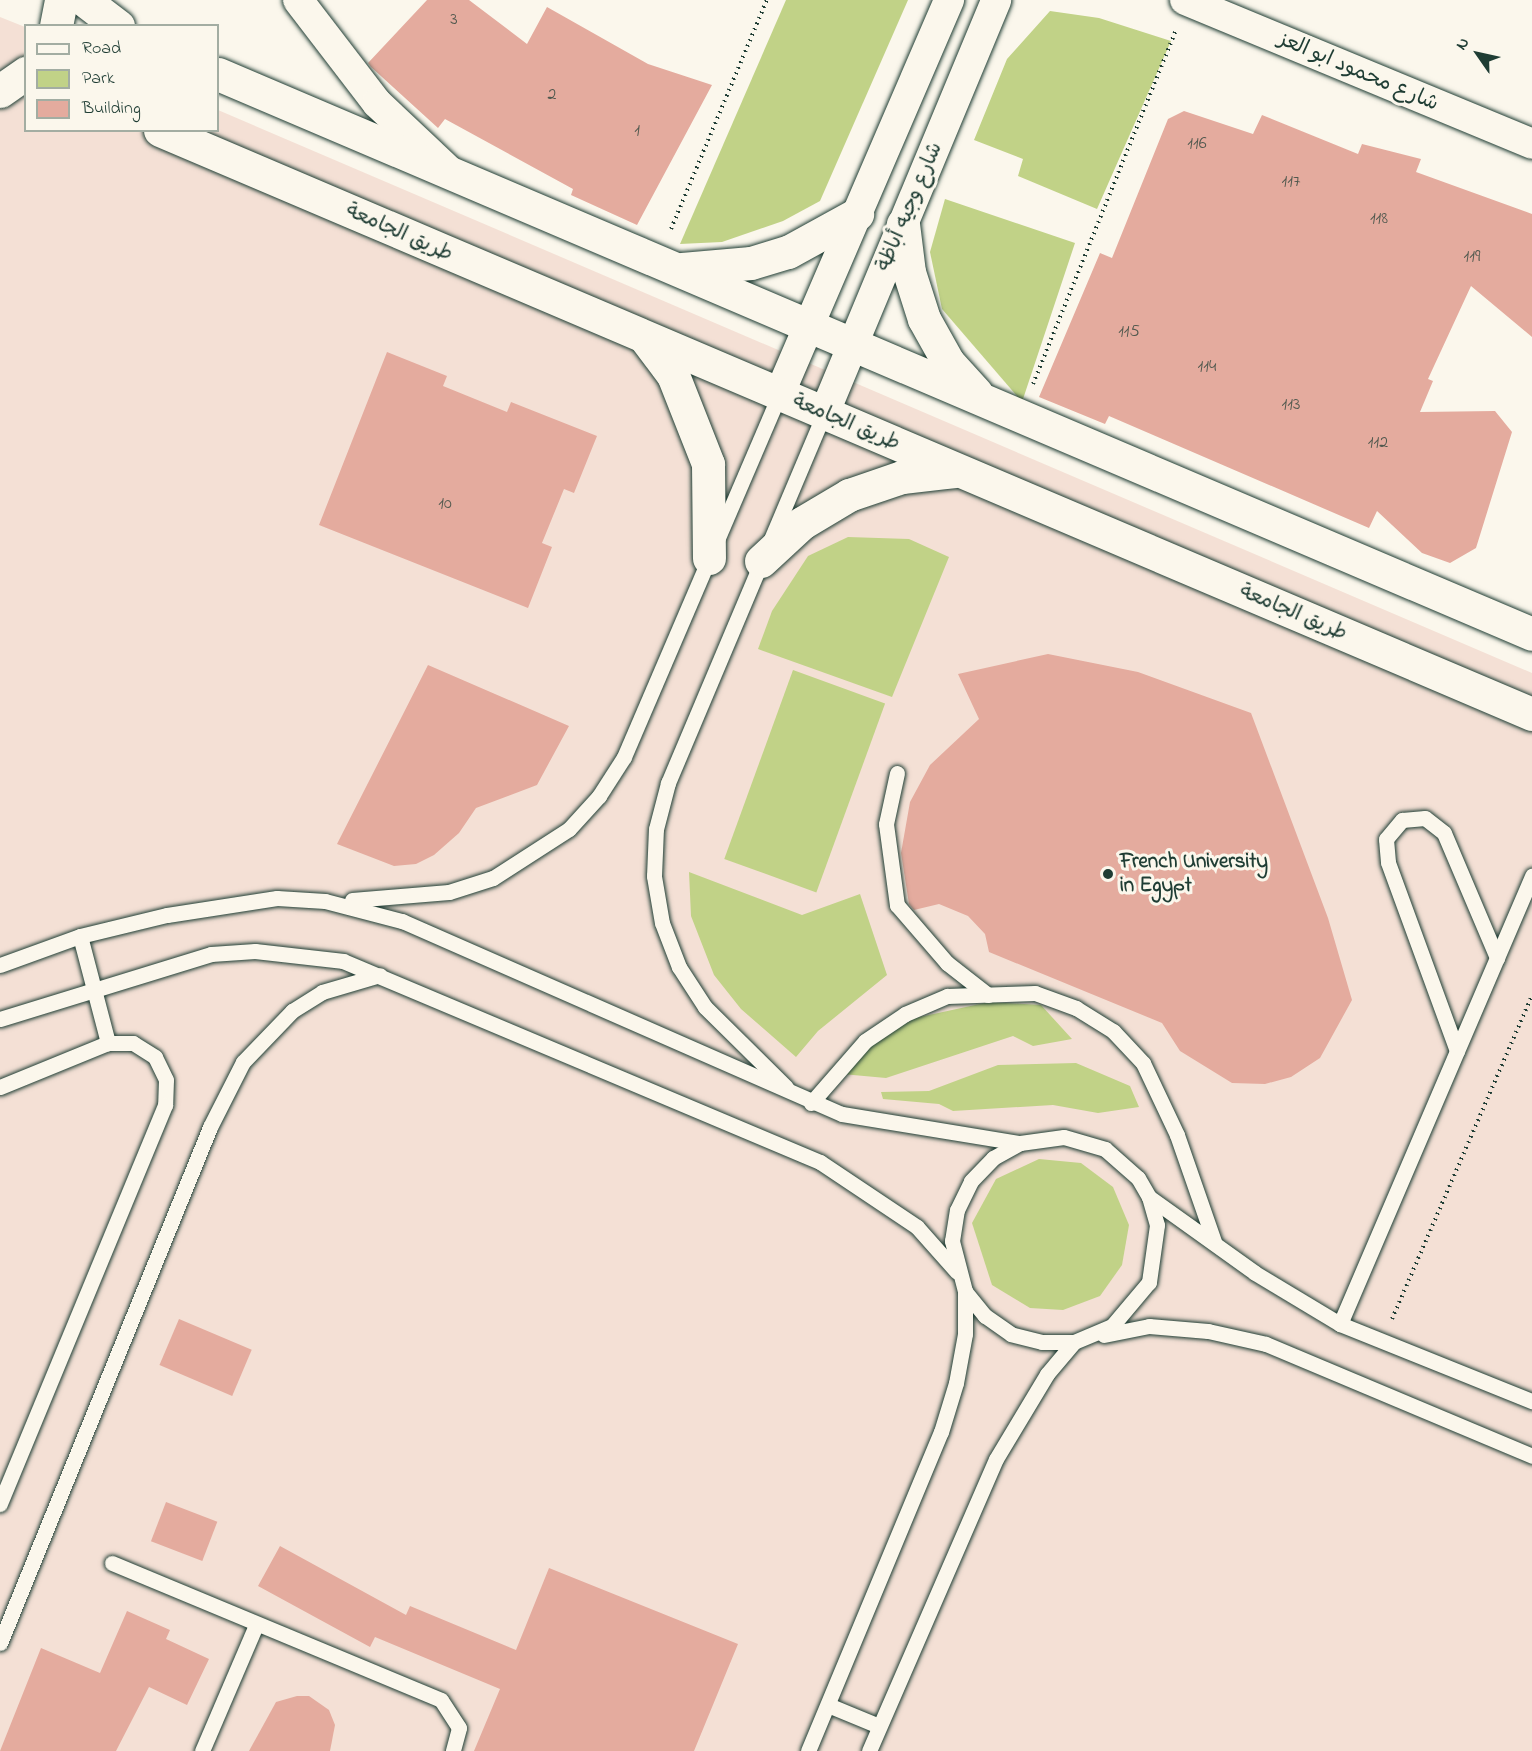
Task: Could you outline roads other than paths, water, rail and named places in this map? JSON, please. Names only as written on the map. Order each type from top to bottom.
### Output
[{"type":"street","points":[[56,24],[61,0]]},
{"type":"street","points":[[84,0],[115,24]]},
{"type":"street","points":[[298,0],[377,103],[452,174]]},
{"type":"street","points":[[779,394],[949,0]]},
{"type":"street","name":"شارع وجيه أباظة","points":[[824,414],[996,0]]},
{"type":"street","name":"شارع محمود ابو العز","points":[[1186,0],[1532,144]]},
{"type":"street","points":[[219,74],[1532,634]]},
{"type":"street","name":"طريق الجامعة","points":[[165,132],[1532,714]]},
{"type":"street","points":[[666,265],[751,263],[788,252],[857,214]]},
{"type":"street","points":[[903,224],[909,272],[924,319],[948,362],[981,399]]},
{"type":"street","points":[[645,337],[673,375],[708,464],[710,558]]},
{"type":"street","points":[[761,561],[802,523],[849,495],[902,477],[957,471]]},
{"type":"lane","points":[[0,965],[80,936],[230,904],[325,901],[449,892],[493,878],[569,829],[624,757],[779,394]]},
{"type":"lane","points":[[794,1096],[705,1007],[679,968],[662,923],[654,876],[656,829],[668,783],[824,414]]},
{"type":"lane","points":[[897,773],[886,824],[897,905],[947,963],[988,995]]},
{"type":"lane","points":[[1457,1051],[1388,862],[1386,839],[1401,820],[1425,818],[1444,833],[1497,958]]},
{"type":"lane","points":[[1340,1324],[1532,875]]},
{"type":"lane","points":[[325,901],[402,921],[811,1103],[902,1127],[1020,1143],[1064,1137],[1106,1149],[1138,1178],[1149,1197],[1157,1254],[1149,1282],[1112,1326],[1080,1340],[1041,1382],[996,1459],[868,1751]]},
{"type":"lane","points":[[80,936],[108,1042]]},
{"type":"lane","points":[[0,1019],[167,964],[255,951],[299,953],[384,975],[820,1162],[917,1227],[957,1272]]},
{"type":"lane","points":[[0,1643],[210,1127],[243,1062],[265,1034],[322,992],[384,975]]},
{"type":"lane","points":[[811,1103],[865,1041],[905,1014],[947,996],[1035,993],[1076,1008],[1113,1031],[1143,1063],[1177,1135],[1215,1244]]},
{"type":"lane","points":[[0,1087],[108,1042],[133,1043],[155,1057],[166,1080],[165,1105],[0,1504]]},
{"type":"lane","points":[[1020,1143],[993,1158],[966,1191],[952,1241],[957,1272],[965,1291],[985,1316],[1011,1334],[1042,1342],[1080,1340],[1149,1326],[1208,1331],[1266,1344],[1532,1456]]},
{"type":"lane","points":[[1149,1197],[1215,1244],[1340,1324],[1532,1401]]},
{"type":"lane","points":[[808,1751],[941,1432],[965,1334],[965,1291]]},
{"type":"lane","points":[[112,1563],[256,1625],[441,1700],[459,1728],[453,1751]]},
{"type":"lane","points":[[202,1751],[256,1625]]},
{"type":"lane","points":[[828,1705],[879,1726]]},
{"type":"place","name":"French University in Egypt","points":[[1108,874]]}]
